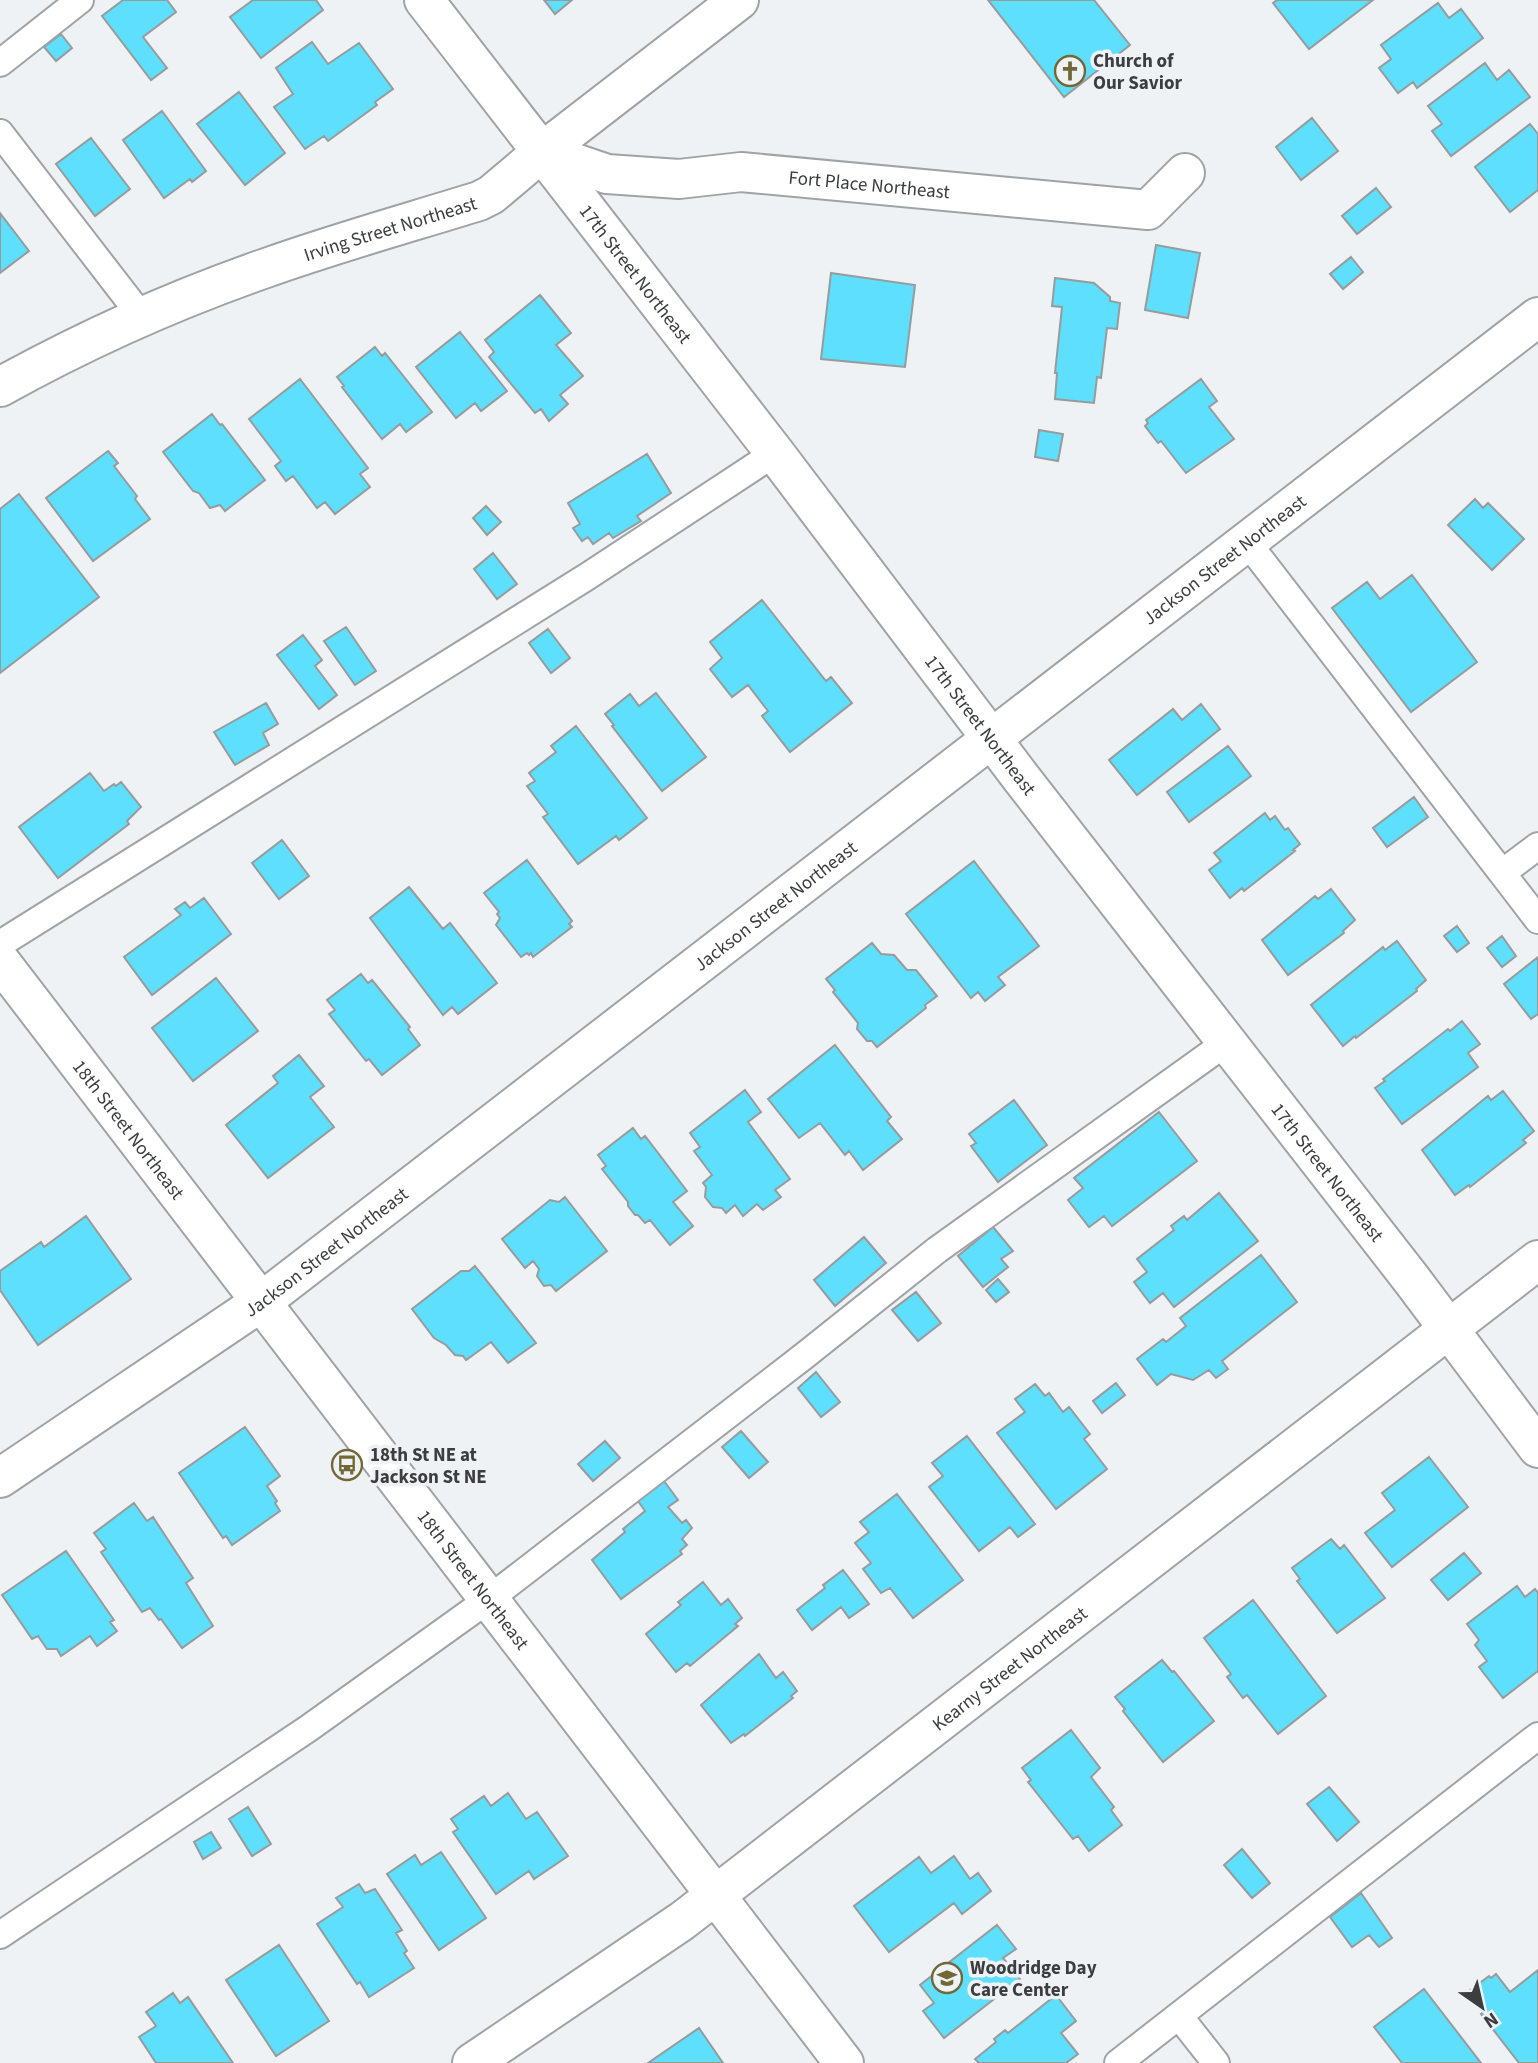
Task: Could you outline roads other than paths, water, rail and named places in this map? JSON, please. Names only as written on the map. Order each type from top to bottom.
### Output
[{"type":"street","name":"17th Street Northeast","points":[[424,0],[1538,1448]]},
{"type":"street","name":"Irving Street Northeast","points":[[0,387],[142,317],[266,268],[491,195],[542,152],[739,0]]},
{"type":"street","name":"Fort Place Northeast","points":[[542,152],[607,174],[679,179],[741,172],[1148,210],[1185,173]]},
{"type":"street","name":"Jackson Street Northeast","points":[[0,1478],[261,1301],[1538,317]]},
{"type":"street","name":"18th Street Northeast","points":[[0,961],[844,2063]]},
{"type":"street","name":"Kearny Street Northeast","points":[[472,2063],[669,1931],[1538,1260]]},
{"type":"lane","points":[[0,63],[80,0]]},
{"type":"lane","points":[[0,133],[142,317]]},
{"type":"lane","points":[[0,944],[588,576],[775,453]]},
{"type":"lane","points":[[1247,542],[1538,920]]},
{"type":"lane","points":[[1502,873],[1538,846]]},
{"type":"lane","points":[[0,1935],[309,1728],[489,1599],[937,1250],[1227,1042]]},
{"type":"lane","points":[[1118,2063],[1538,1736]]},
{"type":"lane","points":[[1179,2016],[1216,2063]]},
{"type":"place","name":"Church of Our Savior","points":[[1070,71]]},
{"type":"place","name":"18th St NE at Jackson St NE","points":[[347,1465]]},
{"type":"place","name":"Woodridge Day Care Center","points":[[947,1978]]}]
